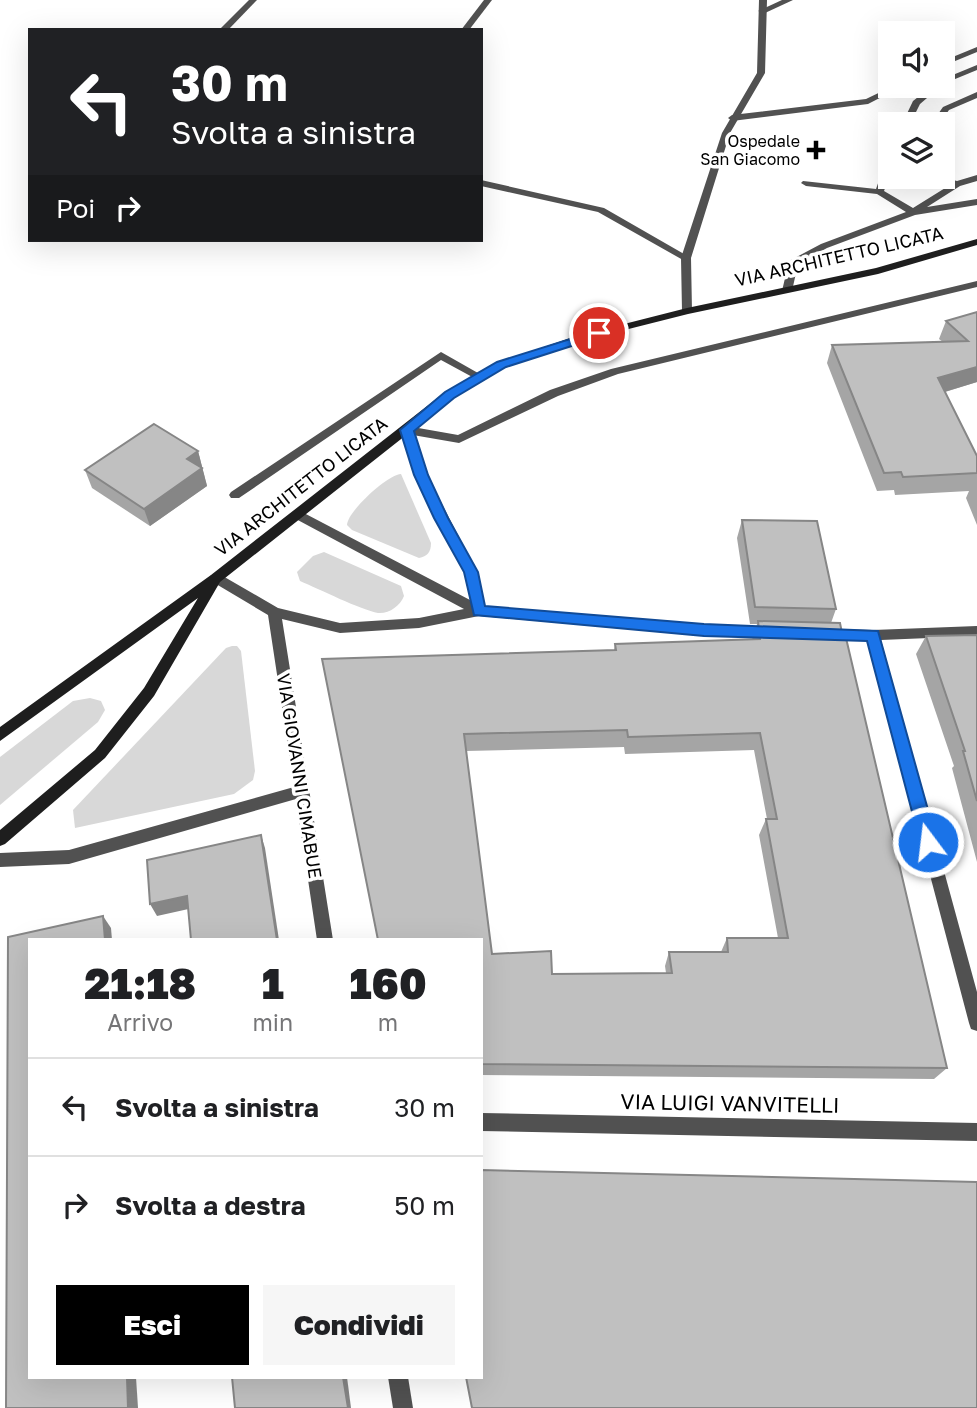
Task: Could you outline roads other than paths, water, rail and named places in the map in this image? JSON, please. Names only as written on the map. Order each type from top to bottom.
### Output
[{"type":"street","points":[[225,28],[253,0]]},
{"type":"street","points":[[467,28],[488,0]]},
{"type":"street","points":[[687,311],[685,258],[732,118],[761,73],[763,0]]},
{"type":"street","points":[[762,11],[789,0]]},
{"type":"street","points":[[955,59],[977,49]]},
{"type":"street","points":[[955,77],[977,67]]},
{"type":"street","points":[[943,112],[958,101],[977,95]]},
{"type":"street","points":[[732,118],[868,102],[878,97]]},
{"type":"street","points":[[912,112],[922,98]]},
{"type":"street","points":[[787,291],[793,263],[824,246],[913,212],[957,184],[977,178]]},
{"type":"street","points":[[483,183],[601,210],[685,258]]},
{"type":"street","points":[[806,183],[879,192],[913,212],[977,202]]},
{"type":"street","name":"VIA ARCHITETTO LICATA","points":[[0,735],[216,578],[449,395],[502,365],[577,339],[687,311],[878,271],[977,242]]},
{"type":"street","points":[[479,611],[471,572],[426,485],[407,430],[459,439],[554,393],[615,371],[977,284]]},
{"type":"street","points":[[235,495],[441,355],[480,377]]},
{"type":"street","points":[[298,515],[479,611]]},
{"type":"street","points":[[0,839],[100,754],[149,692],[216,578],[274,612],[340,628],[419,623],[479,611],[704,630],[782,633]]},
{"type":"street","name":"VIA GIOVANNI CIMABUE","points":[[274,612],[325,938]]},
{"type":"street","points":[[808,633],[873,635],[977,632]]},
{"type":"street","points":[[873,635],[977,1023]]},
{"type":"street","points":[[0,860],[69,857],[301,791]]},
{"type":"street","name":"VIA LUIGI VANVITELLI","points":[[483,1122],[977,1132]]},
{"type":"street","points":[[398,1379],[403,1408]]},
{"type":"place","name":"Ospedale San Giacomo","points":[[816,150]]}]
